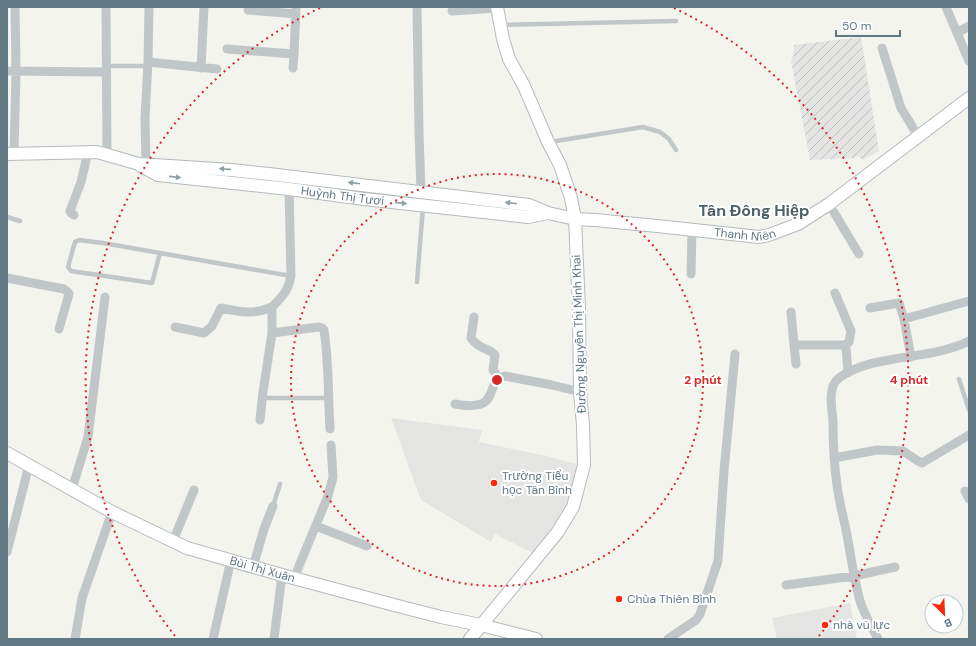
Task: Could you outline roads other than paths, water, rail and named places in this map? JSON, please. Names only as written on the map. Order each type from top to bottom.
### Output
[{"type":"street","points":[[9,155],[11,71],[15,7]]},
{"type":"street","points":[[106,7],[105,69],[107,155]]},
{"type":"street","points":[[142,164],[149,7]]},
{"type":"street","points":[[201,68],[204,7]]},
{"type":"street","points":[[417,7],[421,191]]},
{"type":"street","points":[[452,11],[497,7]]},
{"type":"street","name":"Đường Nguyễn Thị Minh Khai","points":[[470,639],[557,533],[573,508],[584,465],[584,426],[580,392],[579,308],[575,219],[571,198],[562,170],[548,142],[524,86],[509,59],[497,7]]},
{"type":"street","points":[[946,7],[969,61]]},
{"type":"street","points":[[248,10],[296,10],[293,68]]},
{"type":"street","points":[[957,32],[969,26]]},
{"type":"street","points":[[882,48],[901,108],[918,136]]},
{"type":"street","points":[[227,49],[294,54]]},
{"type":"street","points":[[147,64],[216,70]]},
{"type":"street","points":[[11,71],[105,69]]},
{"type":"street","name":"Thanh Niên","points":[[575,219],[759,237],[768,235],[798,224],[830,204],[969,98]]},
{"type":"street","points":[[74,215],[70,211],[81,182],[88,152]]},
{"type":"street","name":"Huỳnh Thị Tươi","points":[[9,155],[97,152],[142,164],[231,170],[421,191],[472,204]]},
{"type":"street","name":"Huỳnh Thị Tươi","points":[[142,164],[158,175],[423,205],[529,205],[548,213],[575,219]]},
{"type":"street","points":[[175,327],[204,333],[212,326],[221,308],[250,313],[261,312],[272,307],[283,296],[288,289],[291,276],[290,189]]},
{"type":"street","points":[[830,204],[859,254]]},
{"type":"street","points":[[691,274],[692,230]]},
{"type":"street","points":[[7,278],[64,289],[68,292],[59,329]]},
{"type":"street","points":[[794,345],[844,345],[849,342],[852,331],[835,293]]},
{"type":"street","points":[[72,489],[88,437],[105,297]]},
{"type":"street","points":[[904,319],[969,301]]},
{"type":"street","points":[[870,308],[899,303],[904,319],[911,357]]},
{"type":"street","points":[[260,420],[272,333],[272,307]]},
{"type":"street","points":[[791,312],[796,364]]},
{"type":"street","points":[[474,317],[471,338],[475,344],[484,350],[493,352],[495,355],[493,370],[499,378]]},
{"type":"street","points":[[272,333],[319,327],[324,330],[327,359],[330,429]]},
{"type":"street","points":[[878,639],[861,603],[854,576],[837,487],[834,458],[832,394],[834,384],[838,379],[848,373],[871,364],[944,350],[969,340]]},
{"type":"street","points":[[844,345],[848,373]]},
{"type":"street","points":[[668,639],[696,620],[700,614],[718,561],[722,527],[724,471],[734,354]]},
{"type":"street","points":[[455,404],[476,406],[484,403],[490,398],[499,378],[505,376],[580,392]]},
{"type":"street","points":[[834,458],[877,450],[903,451],[918,462],[922,463],[969,435]]},
{"type":"street","points":[[274,639],[288,577],[316,526],[328,496],[333,477],[332,444]]},
{"type":"street","name":"Bùi Thị Xuân","points":[[7,453],[112,512],[187,548],[288,577],[441,617],[481,625],[536,639]]},
{"type":"street","points":[[7,552],[29,465]]},
{"type":"street","points":[[173,541],[194,490]]},
{"type":"street","points":[[253,567],[264,529],[273,506]]},
{"type":"street","points":[[75,639],[82,598],[112,512]]},
{"type":"street","points":[[316,526],[367,546]]},
{"type":"street","points":[[213,639],[216,632],[231,560]]},
{"type":"street","points":[[786,585],[854,576],[895,567]]},
{"type":"lane","points":[[500,25],[676,22]]},
{"type":"lane","points":[[105,69],[147,64]]},
{"type":"lane","points":[[548,142],[643,127],[660,132],[669,139],[676,150]]},
{"type":"lane","points":[[417,282],[423,205]]},
{"type":"lane","points":[[7,217],[20,221]]},
{"type":"lane","points":[[160,253],[152,283],[71,271],[68,267],[75,242],[79,240],[160,253],[291,276]]},
{"type":"lane","points":[[959,379],[969,410]]},
{"type":"lane","points":[[262,398],[328,398]]},
{"type":"lane","points":[[273,506],[280,484]]},
{"type":"place","name":"Trường Tiểu học Tân Bình","points":[[494,483]]},
{"type":"place","name":"Chùa Thiên Bình","points":[[619,599]]},
{"type":"place","name":"nhà vũ lực","points":[[825,625]]},
{"type":"district","name":"Tân Đông Hiệp","points":[[754,210]]}]
